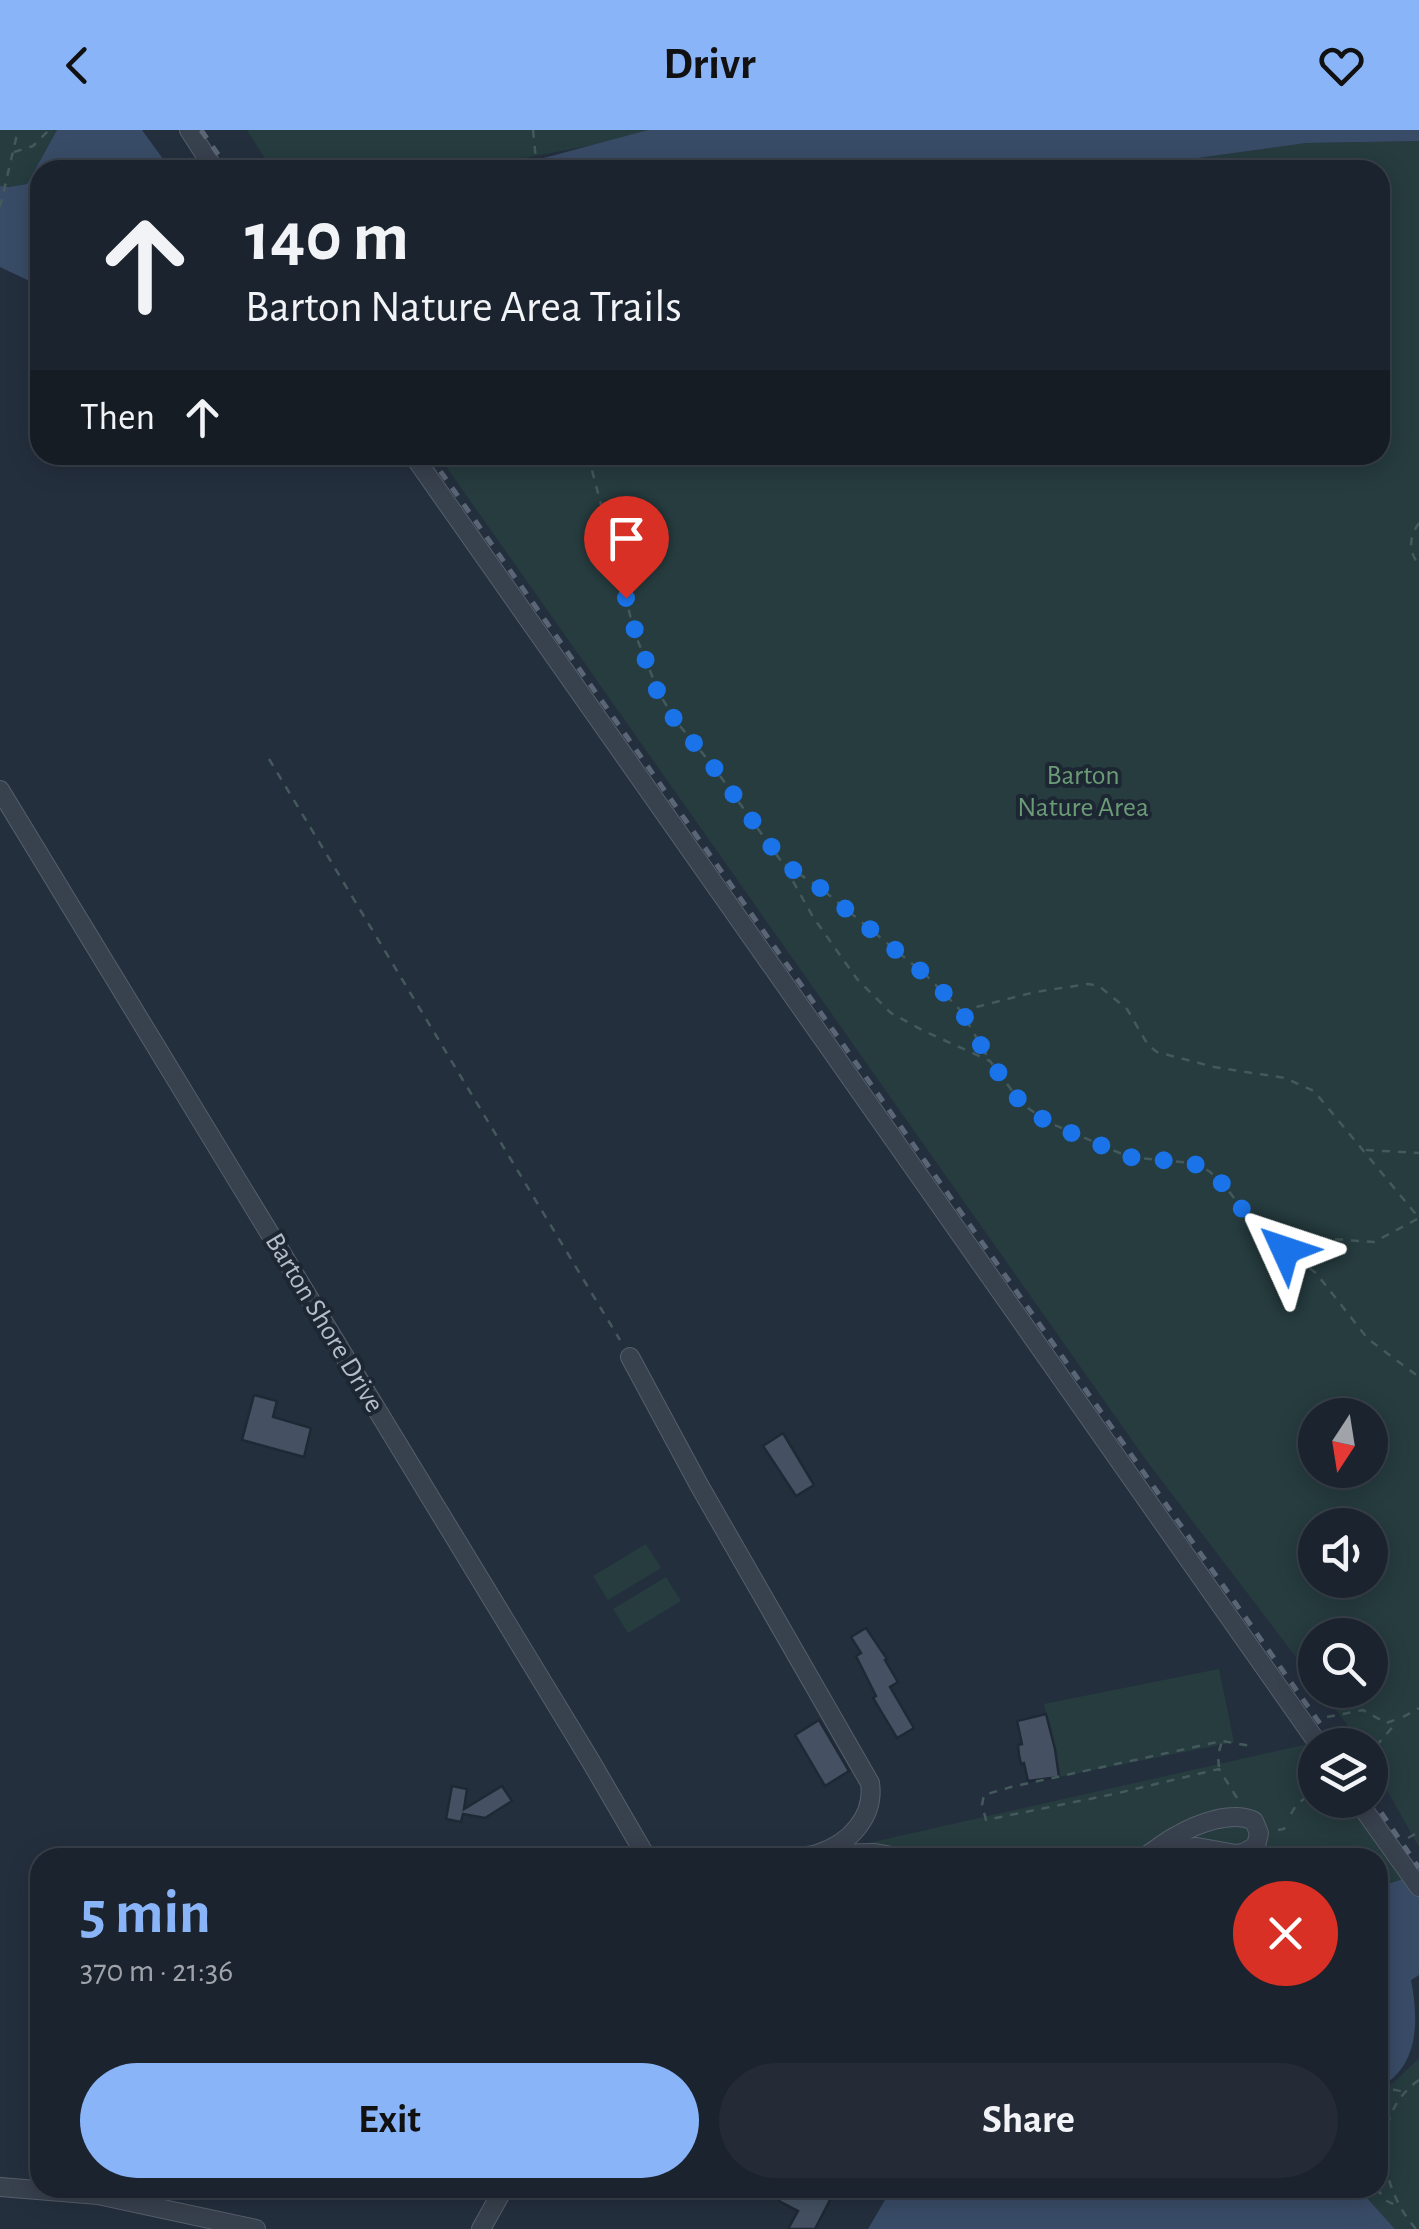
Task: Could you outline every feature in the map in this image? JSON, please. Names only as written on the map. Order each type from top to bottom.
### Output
[{"type":"street","points":[[188,130],[208,160]]},
{"type":"street","points":[[419,465],[1307,1728]]},
{"type":"street","name":"Barton Shore Drive","points":[[0,790],[641,1848]]},
{"type":"street","points":[[630,1357],[699,1485],[868,1777],[872,1794],[866,1816],[842,1841],[828,1848]]},
{"type":"street","points":[[1158,1848],[1178,1834],[1227,1817],[1254,1821],[1258,1833],[1254,1848]]},
{"type":"street","points":[[1370,1818],[1414,1880]]},
{"type":"street","points":[[0,2188],[30,2190]]},
{"type":"street","points":[[112,2198],[256,2229]]},
{"type":"street","points":[[481,2229],[498,2198]]},
{"type":"path","points":[[0,208],[18,130]]},
{"type":"path","points":[[13,152],[32,146],[49,130]]},
{"type":"path","points":[[534,130],[536,160]]},
{"type":"path","points":[[591,465],[636,634],[658,693],[675,720],[784,864],[813,917],[857,979],[891,1013],[990,1061]]},
{"type":"path","points":[[1419,523],[1410,545],[1419,565]]},
{"type":"path","points":[[269,759],[630,1357]]},
{"type":"path","points":[[784,864],[873,931],[961,1010],[990,1061],[1022,1104],[1050,1124],[1129,1157],[1193,1163],[1208,1171],[1225,1186],[1257,1229],[1316,1273],[1368,1339],[1419,1377]]},
{"type":"path","points":[[961,1010],[1035,992],[1088,984],[1099,986],[1127,1008],[1148,1045],[1157,1052],[1214,1067],[1285,1078],[1314,1091],[1419,1218],[1374,1242],[1303,1237],[1285,1250]]},
{"type":"path","points":[[1362,1150],[1419,1153]]},
{"type":"path","points":[[1327,1717],[1364,1710],[1386,1724],[1419,1708]]},
{"type":"path","points":[[1388,1731],[1401,1718]]},
{"type":"path","points":[[1222,1741],[1219,1769],[1247,1817]]},
{"type":"path","points":[[1219,1769],[986,1820],[982,1804],[984,1796],[1012,1786],[1222,1741],[1251,1746]]},
{"type":"path","points":[[1291,1814],[1298,1804]]},
{"type":"path","points":[[1388,2119],[1419,2080]]},
{"type":"path","points":[[1388,2090],[1406,2092]]},
{"type":"path","points":[[1388,2172],[1399,2206],[1416,2229]]},
{"type":"path","points":[[1384,2198],[1399,2206]]},
{"type":"green space","points":[[0,130],[57,130],[40,160],[30,160],[27,184],[0,186]]},
{"type":"green space","points":[[247,130],[648,130],[610,142],[513,160],[266,160]]},
{"type":"green space","name":"Barton Nature Area","points":[[1419,141],[1419,1847],[1388,1792],[1388,1728],[1349,1728],[1334,1708],[1388,1708],[1388,1618],[1298,1618],[1298,1660],[1146,1460],[445,465],[1390,465],[1390,160],[1183,160],[1306,143]]},
{"type":"green space","points":[[646,1544],[661,1568],[608,1600],[593,1576]]},
{"type":"green space","points":[[666,1577],[681,1601],[628,1633],[613,1609]]},
{"type":"green space","points":[[1219,1669],[1234,1742],[1059,1777],[1044,1704]]},
{"type":"green space","points":[[1298,1746],[1298,1818],[1364,1818],[1383,1848],[846,1848]]},
{"type":"green space","points":[[1388,1855],[1403,1879],[1388,1884]]},
{"type":"green space","points":[[1419,2058],[1419,2229],[1395,2229],[1367,2198],[1388,2198],[1388,2085]]},
{"type":"water","points":[[57,130],[142,130],[164,160],[40,160]]},
{"type":"water","points":[[648,130],[1419,130],[1419,141],[1306,143],[1183,160],[536,160]]},
{"type":"water","points":[[425,158],[477,160],[409,160]]},
{"type":"water","points":[[30,179],[30,281],[0,267],[0,186],[27,184]]},
{"type":"water","points":[[1419,1870],[1419,1975],[1411,1980],[1415,2027],[1409,2056],[1388,2082],[1388,1884]]},
{"type":"water","points":[[886,2198],[1367,2198],[1395,2229],[868,2229]]},
{"type":"building","points":[[254,1395],[277,1401],[273,1417],[311,1428],[304,1457],[242,1440]]},
{"type":"building","points":[[783,1433],[814,1485],[796,1496],[763,1446]]},
{"type":"building","points":[[866,1628],[887,1659],[898,1682],[890,1687],[914,1728],[897,1738],[873,1698],[876,1696],[856,1656],[861,1653],[851,1637]]},
{"type":"building","points":[[1046,1714],[1059,1777],[1028,1781],[1019,1755],[1018,1745],[1022,1744],[1017,1721]]},
{"type":"building","points":[[819,1720],[849,1771],[825,1786],[795,1735]]},
{"type":"building","points":[[452,1786],[467,1789],[464,1809],[502,1786],[512,1801],[485,1818],[463,1814],[461,1822],[446,1819]]},
{"type":"building","points":[[830,2200],[815,2229],[788,2229],[798,2211],[779,2201]]},
{"type":"railway","points":[[201,130],[222,160]]},
{"type":"railway","points":[[436,465],[1323,1728]]},
{"type":"railway","points":[[1385,1818],[1419,1868]]},
{"type":"route","points":[[626,598],[658,693],[784,864],[818,886],[927,976],[961,1010],[990,1061],[1022,1104],[1050,1124],[1129,1157],[1193,1163],[1208,1171],[1225,1186],[1257,1229],[1285,1250]]}]
